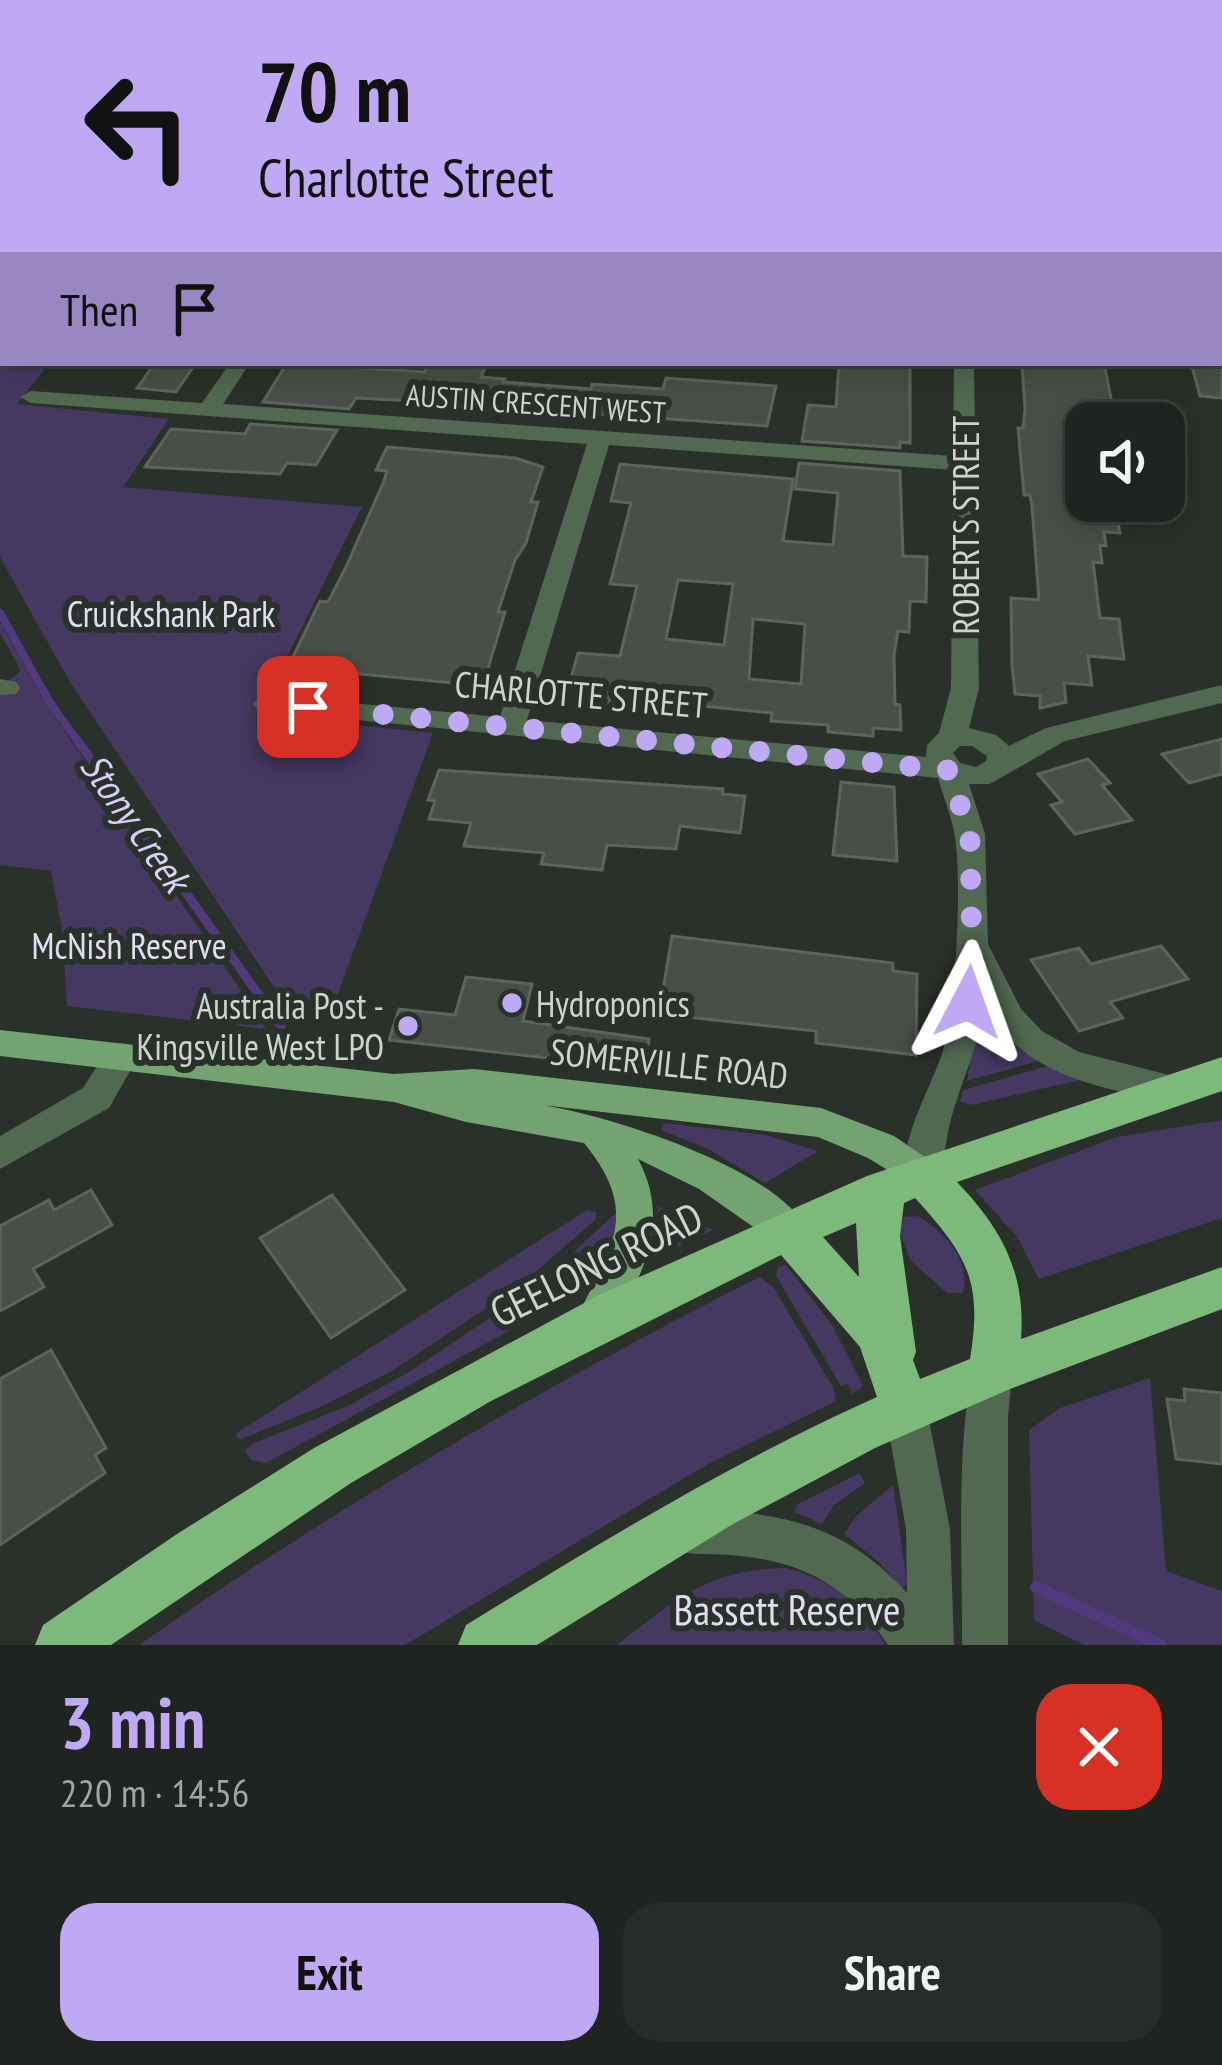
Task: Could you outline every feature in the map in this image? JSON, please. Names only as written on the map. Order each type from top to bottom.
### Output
[{"type":"highway","name":"GEELONG ROAD","points":[[63,1645],[144,1586],[328,1471],[488,1378],[594,1324],[902,1182],[1222,1074]]},
{"type":"highway","points":[[900,1387],[877,1237],[902,1182],[980,1239],[999,1278],[992,1372]]},
{"type":"highway","points":[[789,1231],[869,1321],[900,1387]]},
{"type":"highway","points":[[486,1645],[667,1531],[802,1459],[900,1387],[992,1372],[1222,1288]]},
{"type":"main road","name":"SOMERVILLE ROAD","points":[[0,1043],[394,1088],[474,1083],[821,1123],[881,1147],[902,1182]]},
{"type":"main road","name":"SOMERVILLE ROAD","points":[[394,1088],[457,1109],[597,1132],[703,1171],[789,1231]]},
{"type":"main road","points":[[594,1324],[626,1268],[638,1222],[628,1176],[597,1132]]},
{"type":"street","points":[[209,409],[238,366]]},
{"type":"street","name":"ROBERTS STREET","points":[[902,1182],[933,1118],[964,1031],[972,945],[964,366]]},
{"type":"street","name":"AUSTIN CRESCENT WEST","points":[[31,397],[964,464]]},
{"type":"street","points":[[512,726],[599,438]]},
{"type":"street","points":[[969,755],[1222,694]]},
{"type":"street","name":"CHARLOTTE STREET","points":[[267,704],[888,762],[969,755]]},
{"type":"street","name":"ROBERTS STREET","points":[[969,755],[970,834]]},
{"type":"street","name":"ROBERTS STREET","points":[[972,945],[1010,1019],[1036,1045],[1070,1061],[1173,1089]]},
{"type":"street","points":[[0,1154],[96,1098],[121,1057]]},
{"type":"street","points":[[985,1645],[987,1418],[992,1372]]},
{"type":"street","points":[[900,1387],[928,1529],[932,1645]]},
{"type":"street","points":[[667,1531],[764,1534],[823,1549],[866,1579],[916,1645]]},
{"type":"green space","name":"Cruickshank Park","points":[[0,366],[48,366],[17,404],[169,419],[123,487],[362,507],[258,715],[433,733],[329,1018],[292,1014],[70,682],[0,557]]},
{"type":"green space","name":"McNish Reserve","points":[[0,622],[43,699],[267,1029],[67,1006],[62,930],[51,871],[0,865],[0,687],[21,671],[0,633]]},
{"type":"green space","points":[[990,1014],[1015,1046],[1038,1061],[967,1081],[977,1018]]},
{"type":"green space","points":[[1048,1066],[1080,1080],[971,1105],[960,1101],[963,1090]]},
{"type":"green space","points":[[1222,1120],[1222,1218],[1039,1279],[1017,1237],[975,1190],[1117,1137]]},
{"type":"green space","points":[[664,1123],[766,1135],[818,1151],[765,1183],[708,1149],[661,1130]]},
{"type":"green space","points":[[657,1206],[713,1230],[660,1256]]},
{"type":"green space","points":[[587,1210],[596,1212],[596,1219],[521,1285],[390,1372],[239,1440],[235,1434]]},
{"type":"green space","points":[[617,1212],[607,1257],[579,1293],[266,1463],[251,1460],[245,1450],[254,1443],[350,1405],[412,1370],[534,1288]]},
{"type":"green space","points":[[918,1216],[954,1248],[963,1269],[963,1293],[947,1293],[911,1261],[898,1228],[904,1217]]},
{"type":"green space","points":[[786,1265],[832,1325],[863,1386],[852,1394],[848,1384],[841,1386],[776,1276],[778,1267]]},
{"type":"green space","points":[[759,1277],[773,1287],[834,1389],[836,1401],[708,1464],[405,1645],[139,1645],[289,1544],[443,1450]]},
{"type":"green space","points":[[1150,1378],[1166,1571],[1222,1591],[1222,1645],[1084,1645],[1034,1620],[1029,1430],[1060,1408]]},
{"type":"green space","points":[[859,1473],[865,1483],[834,1505],[822,1524],[794,1512],[798,1504]]},
{"type":"green space","points":[[893,1485],[907,1583],[902,1589],[880,1563],[844,1534],[855,1517]]},
{"type":"green space","name":"Bassett Reserve","points":[[785,1568],[818,1579],[844,1595],[885,1645],[617,1645],[676,1601],[713,1581]]},
{"type":"building","points":[[153,366],[194,366],[176,392],[137,388]]},
{"type":"building","points":[[285,366],[425,372],[428,366],[485,368],[481,377],[504,382],[591,389],[592,384],[663,389],[666,378],[776,386],[767,426],[356,398],[349,409],[263,402]]},
{"type":"building","points":[[839,366],[910,366],[910,443],[900,442],[900,448],[802,441],[808,405],[836,407]]},
{"type":"building","points":[[1022,366],[1105,366],[1112,402],[1065,402],[1065,522],[1118,522],[1120,533],[1104,532],[1102,563],[1093,562],[1100,618],[1119,619],[1124,659],[1088,656],[1092,685],[1064,683],[1066,702],[1040,708],[1040,696],[1015,694],[1012,665],[1011,598],[1039,600],[1032,506],[1030,495],[1024,495],[1018,428],[1023,428]]},
{"type":"building","points":[[1192,366],[1222,366],[1222,398],[1200,396]]},
{"type":"building","points":[[250,424],[337,430],[316,465],[287,463],[280,474],[145,467],[171,429],[245,434]]},
{"type":"building","points":[[387,447],[515,458],[543,467],[531,502],[538,502],[526,543],[515,560],[498,612],[505,612],[487,672],[466,673],[463,684],[288,667],[320,601],[328,602],[346,567],[384,481],[387,471],[376,470]]},
{"type":"building","points":[[799,463],[900,471],[903,556],[927,557],[926,602],[910,601],[909,632],[898,631],[894,655],[901,730],[873,728],[873,736],[828,732],[828,725],[771,721],[772,713],[653,701],[651,712],[608,708],[610,698],[578,696],[581,683],[570,682],[578,653],[620,656],[637,586],[610,584],[631,503],[611,501],[620,464],[793,479],[783,541],[833,545],[838,493],[795,489]],"holes":[[[678,580],[733,584],[724,645],[666,639]],[[753,619],[805,624],[801,684],[749,679]]]},
{"type":"building","points":[[1222,739],[1222,774],[1189,783],[1162,754]]},
{"type":"building","points":[[1088,759],[1110,783],[1102,785],[1132,820],[1075,834],[1051,805],[1062,802],[1038,774]]},
{"type":"building","points":[[439,770],[723,789],[722,794],[745,796],[740,833],[680,826],[676,849],[607,845],[602,870],[541,864],[544,853],[464,846],[471,823],[429,819],[435,801],[428,800]]},
{"type":"building","points":[[841,782],[894,787],[897,861],[833,855]]},
{"type":"building","points":[[672,936],[893,963],[893,971],[917,974],[916,1055],[816,1043],[816,1031],[659,1014]]},
{"type":"building","points":[[1161,946],[1188,979],[1110,1002],[1123,1018],[1079,1031],[1031,960],[1079,948],[1091,964]]},
{"type":"building","points":[[466,977],[532,984],[523,1021],[649,1039],[645,1069],[389,1040],[399,1009],[455,1015]]},
{"type":"building","points":[[91,1190],[112,1225],[33,1269],[44,1287],[0,1311],[0,1226],[49,1200],[54,1210]]},
{"type":"building","points":[[332,1195],[405,1290],[331,1338],[260,1238]]},
{"type":"building","points":[[51,1350],[106,1448],[95,1455],[105,1473],[0,1545],[0,1379]]},
{"type":"building","points":[[1184,1389],[1222,1393],[1222,1464],[1176,1459],[1167,1399],[1185,1401]]},
{"type":"waterway","name":"Stony Creek","points":[[0,613],[49,701],[79,743]]},
{"type":"waterway","name":"Stony Creek","points":[[77,740],[281,1026]]},
{"type":"waterway","name":"Stony Creek","points":[[1036,1587],[1161,1645]]},
{"type":"place","name":"Hydroponics","points":[[512,1003]]},
{"type":"place","name":"Australia Post - Kingsville West LPO","points":[[408,1026]]},
{"type":"route","points":[[308,707],[950,770],[959,812],[970,834],[968,1002]]}]
